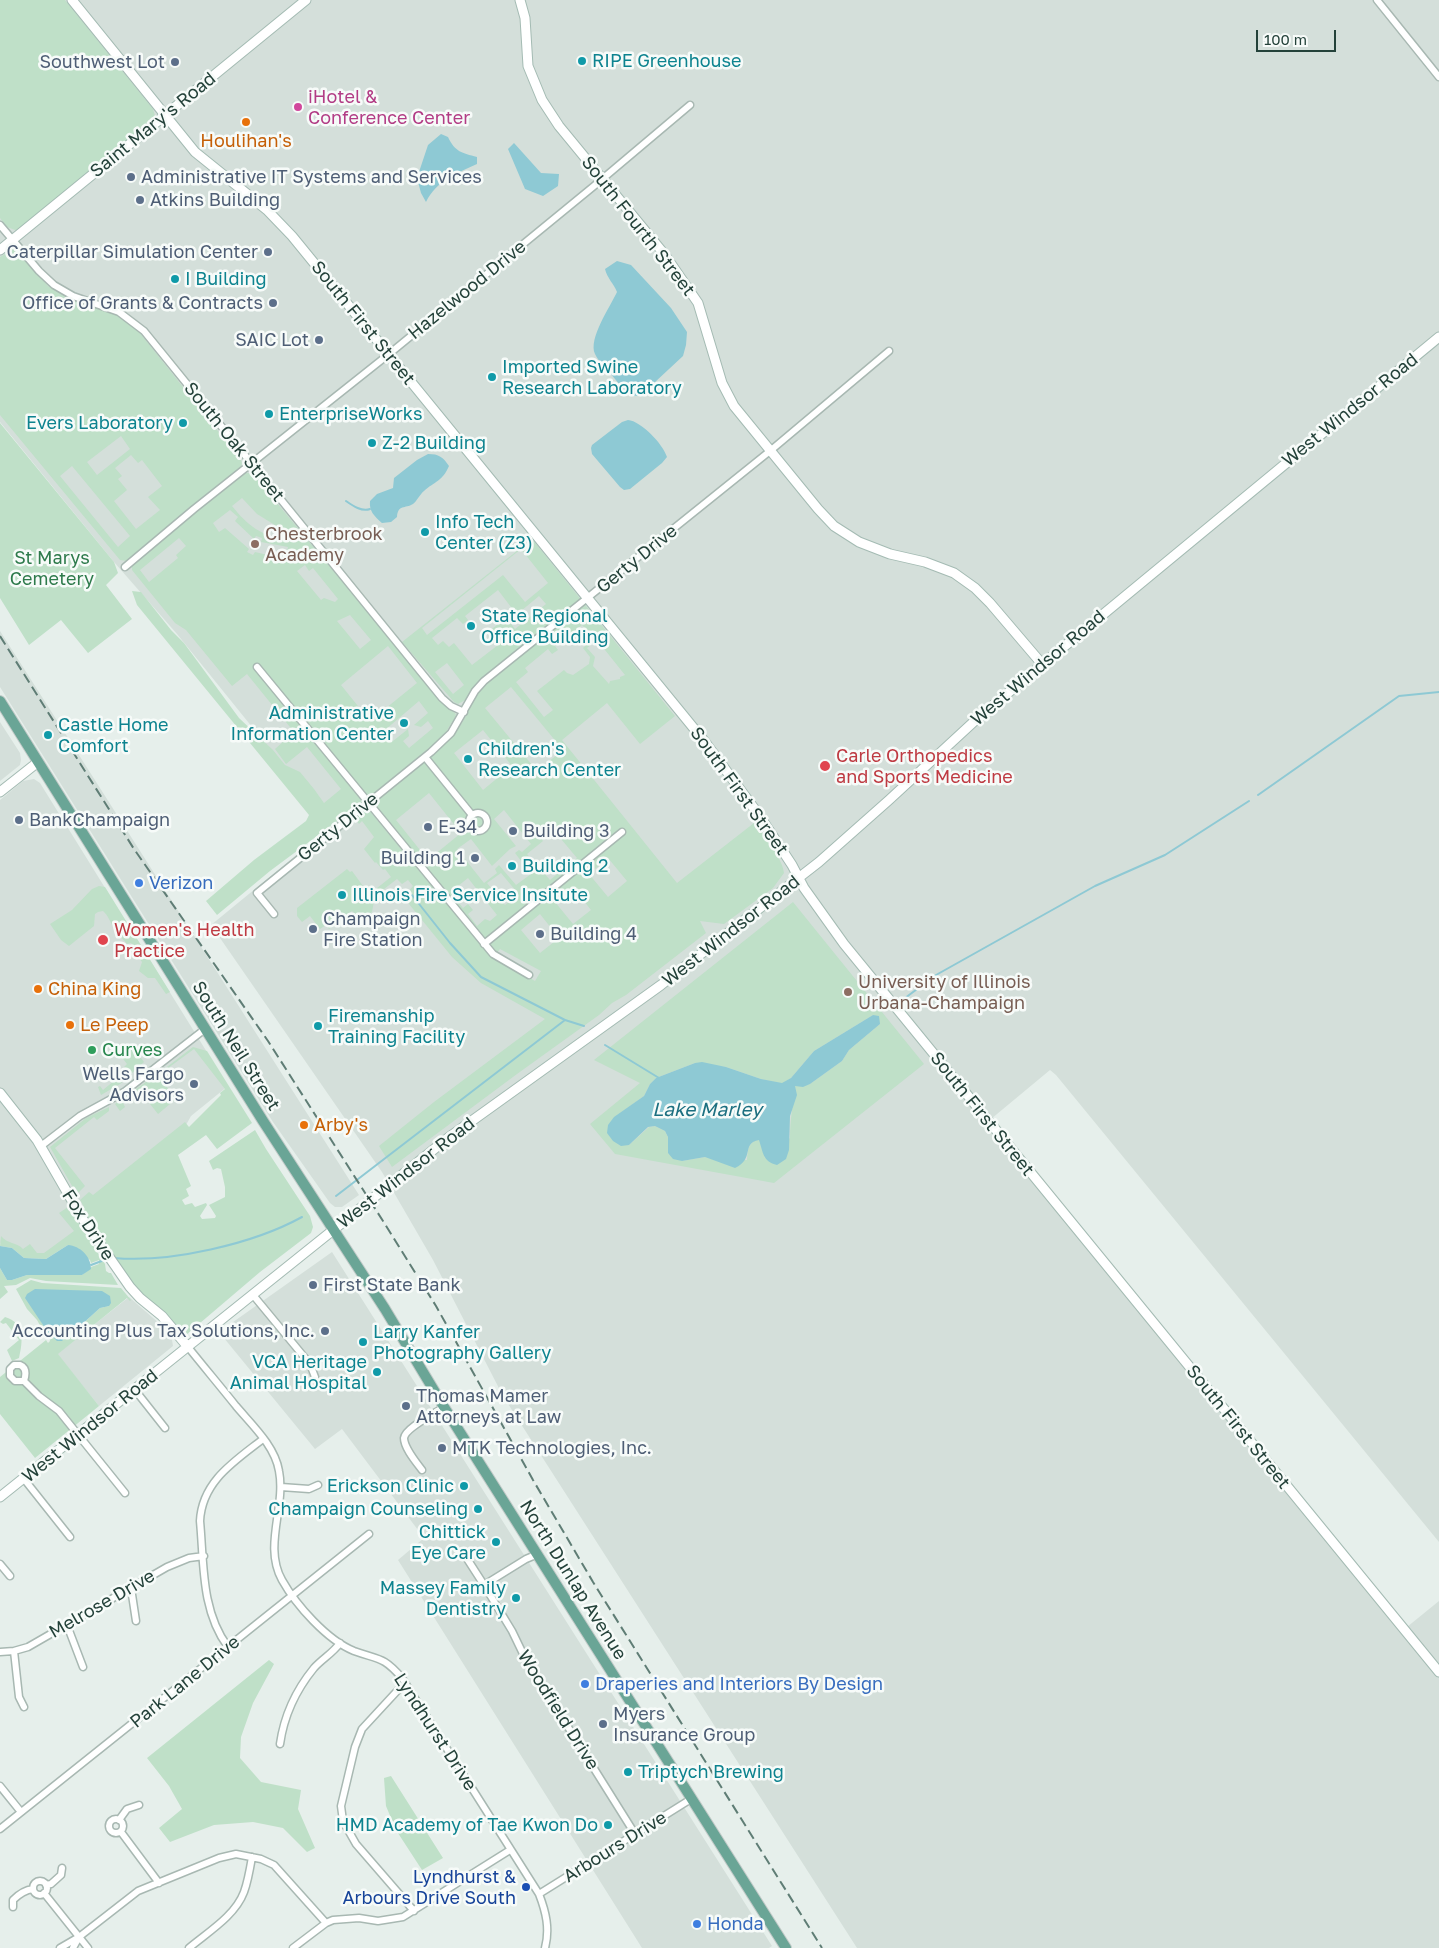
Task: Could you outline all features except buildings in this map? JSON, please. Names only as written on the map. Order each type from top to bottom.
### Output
[{"type":"main road","name":"South Neil Street","points":[[0,701],[205,1029],[334,1230]]},
{"type":"main road","name":"North Dunlap Avenue","points":[[334,1230],[783,1947]]},
{"type":"street","name":"South First Street","points":[[72,0],[195,152],[261,205],[279,222],[389,354],[705,742],[760,815],[817,909],[850,951],[1439,1672]]},
{"type":"street","name":"Saint Mary's Road","points":[[0,250],[306,0]]},
{"type":"street","name":"South Fourth Street","points":[[520,0],[525,18],[528,66],[542,100],[559,126],[665,255],[698,303],[722,383],[734,406],[834,526],[858,542],[890,554],[925,562],[954,573],[975,588],[990,603],[1042,664]]},
{"type":"street","points":[[1377,0],[1439,77]]},
{"type":"street","name":"Hazelwood Drive","points":[[125,567],[194,509],[389,354],[690,104]]},
{"type":"street","name":"South Oak Street","points":[[0,225],[47,279],[60,289],[119,312],[137,324],[442,698],[451,706],[464,712]]},
{"type":"street","name":"West Windsor Road","points":[[0,1498],[448,1138],[661,985],[799,878],[848,837],[980,716],[1439,337]]},
{"type":"street","name":"Gerty Drive","points":[[274,914],[257,893],[425,757],[451,733],[475,691],[484,681],[770,451],[889,351]]},
{"type":"street","points":[[257,667],[484,944],[493,954],[529,975]]},
{"type":"street","points":[[425,757],[472,815]]},
{"type":"street","points":[[0,792],[38,762]]},
{"type":"street","points":[[484,944],[622,832]]},
{"type":"street","points":[[41,1146],[80,1116],[124,1092],[205,1029]]},
{"type":"street","name":"Fox Drive","points":[[0,1093],[41,1146],[72,1202],[130,1287],[162,1316],[188,1347]]},
{"type":"street","points":[[254,1294],[310,1364],[315,1377]]},
{"type":"street","name":"Lyndhurst Drive","points":[[188,1347],[263,1438],[278,1466],[281,1487],[275,1557],[282,1579],[324,1632],[354,1651],[375,1656],[388,1663],[406,1684],[538,1894],[545,1910],[547,1921],[545,1948]]},
{"type":"street","points":[[24,1381],[59,1411],[125,1493]]},
{"type":"street","points":[[135,1390],[165,1428]]},
{"type":"street","points":[[422,1470],[406,1445],[404,1438],[412,1428],[444,1407]]},
{"type":"street","points":[[228,1647],[218,1632],[210,1614],[200,1513],[207,1492],[218,1476],[263,1438]]},
{"type":"street","points":[[24,1478],[70,1537]]},
{"type":"street","points":[[281,1487],[310,1489],[318,1485]]},
{"type":"street","name":"Park Lane Drive","points":[[0,1829],[369,1534]]},
{"type":"street","name":"Woodfield Drive","points":[[464,1554],[512,1631],[530,1666],[635,1834]]},
{"type":"street","points":[[484,1586],[526,1559],[538,1554]]},
{"type":"street","name":"Melrose Drive","points":[[0,1652],[28,1647],[180,1561],[204,1556]]},
{"type":"street","points":[[0,1564],[10,1576]]},
{"type":"street","points":[[131,1588],[136,1621]]},
{"type":"street","points":[[66,1625],[83,1666]]},
{"type":"street","points":[[280,1744],[283,1724],[300,1688],[315,1668],[340,1643]]},
{"type":"street","points":[[14,1651],[19,1696],[24,1707]]},
{"type":"street","points":[[406,1684],[362,1728],[355,1747],[341,1806],[343,1821],[356,1844],[414,1911]]},
{"type":"street","points":[[0,1786],[21,1812]]},
{"type":"street","name":"Arbours Drive","points":[[538,1894],[691,1798]]},
{"type":"street","points":[[119,1820],[127,1809],[139,1805]]},
{"type":"street","points":[[119,1820],[112,1820],[109,1827],[112,1833],[117,1834],[121,1832]]},
{"type":"street","points":[[119,1820],[123,1825],[121,1832]]},
{"type":"street","points":[[121,1832],[159,1883]]},
{"type":"street","points":[[293,1948],[326,1923],[333,1920],[351,1918],[388,1921],[403,1917],[510,1850]]},
{"type":"street","points":[[60,1948],[79,1937],[138,1892],[218,1858],[236,1854],[252,1857],[274,1865],[326,1923]]},
{"type":"street","points":[[189,1948],[230,1914],[239,1903],[246,1886],[252,1857]]},
{"type":"street","points":[[46,1885],[51,1884],[61,1875],[62,1868]]},
{"type":"street","points":[[33,1889],[33,1885],[38,1881],[46,1885]]},
{"type":"street","points":[[44,1893],[46,1885]]},
{"type":"street","points":[[33,1889],[38,1894],[44,1893]]},
{"type":"street","points":[[13,1907],[13,1900],[27,1890],[33,1889]]},
{"type":"street","points":[[44,1893],[88,1948]]},
{"type":"street","points":[[73,1948],[79,1937]]},
{"type":"shaded area","name":"University of Illinois Urbana-Champaign","points":[[0,0],[1439,0],[1439,1542],[1056,1075],[1050,1070],[991,1119],[1407,1627],[1439,1601],[1439,1948],[857,1948],[503,1396],[433,1260],[382,1172],[211,925],[332,826],[177,634],[114,562],[0,422]]},
{"type":"shaded area","points":[[0,631],[359,1195],[342,1207],[335,1207],[330,1203],[273,1122],[0,687]]},
{"type":"shaded area","points":[[0,722],[20,753],[21,760],[20,765],[0,781]]},
{"type":"shaded area","points":[[34,779],[40,783],[228,1086],[191,1116],[186,1125],[73,1216],[84,1233],[43,1257],[0,1243],[0,800],[23,781]]},
{"type":"shaded area","points":[[332,1252],[772,1946],[769,1948],[642,1948],[398,1560],[424,1538],[342,1429],[315,1449],[219,1332]]},
{"type":"shaded area","points":[[129,1297],[160,1324],[172,1340],[173,1346],[99,1406],[57,1354]]},
{"type":"green space","points":[[0,0],[65,0],[153,109],[155,116],[148,124],[18,231],[7,227],[0,218]]},
{"type":"green space","points":[[13,249],[17,250],[48,286],[80,304],[118,315],[140,333],[241,460],[242,464],[239,469],[127,561],[120,560],[0,415],[0,257]],"holes":[[[121,436],[130,449],[97,475],[87,462]],[[131,455],[138,463],[142,460],[162,486],[148,497],[160,510],[136,529],[114,501],[127,490],[118,479],[122,476],[115,468]],[[72,466],[130,536],[118,547],[60,476]]]},
{"type":"green space","name":"St Marys Cemetery","points":[[0,423],[114,562],[118,573],[106,585],[132,619],[88,653],[61,620],[29,645],[0,598]]},
{"type":"green space","points":[[246,473],[252,473],[444,704],[456,714],[453,723],[432,746],[364,801],[270,871],[217,915],[206,901],[254,860],[306,821],[309,815],[137,605],[132,591],[141,592],[171,630],[184,643],[239,718],[273,750],[285,765],[300,772],[324,803],[341,789],[307,747],[286,764],[275,749],[294,732],[247,674],[232,686],[186,630],[175,623],[132,570],[132,564]],"holes":[[[242,498],[257,514],[278,527],[276,530],[285,531],[285,540],[256,529],[232,506]],[[230,510],[238,517],[235,521],[254,539],[256,536],[262,538],[261,542],[288,547],[285,559],[255,552],[253,555],[247,552],[249,549],[225,528],[219,532],[213,523]],[[179,538],[186,546],[176,555],[178,558],[149,582],[140,570]],[[305,565],[309,571],[313,568],[338,599],[335,602],[324,598],[321,600],[297,571]],[[350,615],[371,640],[360,649],[337,621]],[[388,646],[417,683],[370,721],[341,685]],[[419,701],[428,713],[414,725],[421,727],[428,721],[433,728],[409,748],[403,741],[409,736],[408,729],[393,741],[385,730]]]},
{"type":"green space","points":[[532,539],[675,716],[640,744],[607,703],[562,740],[677,883],[754,823],[777,855],[784,873],[773,888],[724,924],[700,921],[706,933],[626,995],[612,1003],[599,1015],[392,1167],[379,1146],[434,1102],[545,1019],[481,983],[452,957],[409,904],[407,893],[413,886],[408,880],[402,884],[397,879],[375,896],[372,912],[364,917],[358,917],[352,911],[329,929],[326,925],[320,929],[310,916],[302,922],[297,916],[297,908],[347,869],[350,872],[352,871],[363,886],[368,886],[372,892],[391,877],[385,869],[383,870],[375,863],[364,849],[374,837],[362,821],[359,824],[356,816],[368,809],[488,954],[535,981],[541,971],[500,949],[496,954],[373,804],[434,755],[448,741],[468,712],[471,697],[458,704],[454,702],[402,642]],"holes":[[[521,549],[548,583],[525,602],[503,575],[427,635],[422,628]],[[498,590],[514,611],[492,629],[502,642],[472,665],[454,643],[449,647],[443,641],[438,645],[432,638],[457,618],[463,624],[468,620],[465,616]],[[539,596],[546,604],[515,629],[509,621]],[[582,625],[594,638],[583,648],[590,657],[589,664],[573,675],[564,670],[537,691],[553,710],[544,717],[516,682],[528,672],[525,668],[548,649],[552,654],[558,650],[555,646]],[[597,640],[625,675],[620,677],[620,679],[610,681],[609,684],[593,666],[595,657],[587,648]],[[447,663],[464,685],[453,694],[435,672]],[[511,687],[563,750],[537,771],[485,708]],[[483,730],[512,766],[483,790],[454,753]],[[429,793],[461,833],[428,860],[396,820]],[[504,810],[531,844],[522,852],[519,850],[515,853],[531,874],[516,885],[499,865],[495,869],[497,873],[484,883],[457,849],[471,839],[492,866],[510,849],[516,846],[494,819]],[[551,827],[577,858],[550,880],[527,854],[543,841],[538,834]],[[608,858],[627,881],[608,897],[589,874]],[[501,873],[516,891],[513,894],[515,897],[505,905],[487,883]],[[468,878],[497,915],[490,921],[485,919],[477,926],[468,914],[473,910],[468,904],[463,908],[455,898],[458,895],[460,897],[464,894],[458,886]],[[573,887],[591,910],[573,924],[555,902]],[[540,914],[559,938],[540,953],[521,930]]]},
{"type":"green space","points":[[99,886],[105,887],[170,992],[166,994],[155,978],[148,978],[139,971],[142,962],[131,943],[127,944],[118,934],[103,911],[95,914],[94,926],[69,946],[61,940],[50,924],[72,910],[92,889]]},
{"type":"green space","points":[[793,902],[924,1064],[774,1183],[615,1154],[590,1124],[640,1083],[594,1060]],"holes":[[[873,1015],[880,1024],[849,1050],[842,1061],[810,1084],[795,1086],[790,1138],[765,1158],[760,1139],[751,1144],[748,1149],[747,1160],[705,1157],[682,1161],[668,1153],[668,1137],[665,1131],[655,1126],[649,1127],[629,1145],[615,1117],[644,1096],[650,1084],[656,1078],[695,1063],[726,1067],[782,1084],[791,1078],[814,1051]]]},
{"type":"green space","points":[[126,1044],[132,1046],[144,1062],[120,1084],[101,1095],[98,1087],[100,1086],[103,1090],[127,1070],[124,1067],[127,1064],[117,1051]]},
{"type":"green space","points":[[193,1047],[207,1051],[252,1123],[217,1149],[206,1135],[178,1155],[191,1186],[186,1189],[189,1196],[182,1200],[185,1205],[192,1203],[195,1207],[206,1203],[207,1205],[200,1216],[202,1219],[215,1218],[216,1216],[209,1205],[225,1197],[225,1187],[221,1169],[213,1170],[209,1161],[255,1130],[310,1216],[313,1227],[311,1233],[260,1272],[186,1335],[182,1334],[167,1315],[142,1295],[130,1281],[82,1209],[84,1207],[80,1200],[89,1192],[93,1195],[185,1122],[189,1127],[221,1095],[220,1093],[225,1089],[194,1049],[163,1070]]},
{"type":"green space","points":[[157,1074],[176,1099],[158,1114],[139,1090],[123,1103],[125,1107],[120,1111],[115,1104]]},
{"type":"green space","points":[[109,1107],[109,1111],[97,1120],[94,1117],[55,1148],[85,1186],[76,1193],[50,1147],[86,1118]]},
{"type":"green space","points":[[68,1207],[105,1264],[106,1271],[111,1273],[118,1285],[46,1281],[30,1278],[16,1285],[4,1286],[8,1292],[0,1299],[0,1268],[7,1280],[12,1280],[27,1275],[82,1275],[91,1267],[99,1264],[99,1260],[91,1263],[90,1260],[68,1245],[46,1259],[24,1258],[12,1248],[0,1246],[1,1236],[23,1249],[30,1244],[37,1253],[44,1253],[74,1231],[59,1213]]},
{"type":"green space","points":[[31,1280],[42,1283],[121,1288],[131,1300],[127,1298],[58,1354],[99,1406],[35,1458],[0,1414],[0,1377],[46,1340],[48,1343],[50,1341],[49,1336],[27,1309],[16,1289]],"holes":[[[109,1306],[100,1308],[80,1326],[75,1327],[65,1338],[57,1340],[47,1331],[39,1318]]]},
{"type":"green space","points":[[5,1317],[16,1324],[22,1339],[19,1358],[12,1361],[7,1350],[19,1340],[6,1323],[0,1322]]},
{"type":"green space","points":[[269,1660],[274,1664],[253,1703],[241,1737],[240,1758],[261,1782],[301,1790],[298,1809],[315,1848],[307,1852],[283,1828],[253,1822],[214,1825],[170,1842],[159,1828],[182,1809],[169,1786],[147,1758]]},
{"type":"green space","points":[[391,1776],[443,1858],[422,1870],[396,1830],[386,1806],[384,1778]]},
{"type":"water","points":[[441,134],[448,137],[453,146],[460,151],[477,157],[477,164],[441,183],[430,194],[426,202],[421,193],[417,178],[428,145]]},
{"type":"water","points":[[514,143],[541,173],[559,174],[558,186],[543,196],[525,189],[508,149]]},
{"type":"water","points":[[617,261],[631,265],[671,308],[687,332],[683,356],[640,396],[632,395],[623,388],[595,354],[594,340],[617,292],[605,269]]},
{"type":"water","points":[[628,420],[639,424],[651,434],[667,457],[630,489],[624,490],[592,454],[591,448],[592,445],[622,422]]},
{"type":"water","points":[[428,454],[438,455],[443,458],[449,466],[446,471],[413,504],[400,508],[397,517],[391,522],[382,523],[370,508],[370,501],[377,494],[393,488],[394,478]]},
{"type":"water","name":"Lake Marley","points":[[873,1015],[879,1016],[880,1024],[849,1050],[842,1061],[810,1084],[803,1087],[795,1086],[797,1095],[790,1116],[789,1150],[786,1159],[777,1165],[772,1164],[766,1159],[759,1140],[750,1144],[745,1160],[735,1168],[705,1157],[682,1161],[673,1159],[668,1153],[668,1137],[665,1131],[655,1126],[648,1127],[629,1145],[621,1146],[613,1141],[607,1133],[608,1125],[614,1117],[644,1096],[650,1084],[656,1078],[702,1062],[782,1083],[791,1078],[814,1051]]},
{"type":"water","points":[[68,1245],[77,1247],[84,1252],[91,1264],[91,1269],[82,1275],[27,1275],[7,1280],[0,1268],[0,1246],[12,1248],[24,1258],[46,1259]]},
{"type":"water","points":[[35,1289],[102,1291],[110,1296],[111,1303],[109,1306],[100,1308],[80,1326],[75,1327],[62,1341],[57,1341],[47,1331],[25,1298],[27,1294]]},
{"type":"waterway","points":[[346,501],[355,507],[370,509]]},
{"type":"waterway","points":[[1258,795],[1399,696],[1439,692]]},
{"type":"waterway","points":[[901,1001],[936,975],[1095,886],[1165,855],[1249,801]]},
{"type":"waterway","points":[[412,895],[450,943],[481,977],[565,1020]]},
{"type":"waterway","points":[[336,1196],[565,1020],[584,1026]]},
{"type":"waterway","points":[[605,1045],[659,1078]]},
{"type":"waterway","points":[[114,1258],[160,1258],[211,1250],[260,1236],[302,1217]]},
{"type":"waterway","points":[[91,1265],[107,1259]]},
{"type":"railway","points":[[0,636],[134,849],[268,1041],[383,1221],[436,1306],[533,1480],[593,1582],[822,1948]]},
{"type":"place","name":"RIPE Greenhouse","points":[[582,61]]},
{"type":"place","name":"Southwest Lot","points":[[175,62]]},
{"type":"place","name":"iHotel & Conference Center","points":[[298,107]]},
{"type":"place","name":"Houlihan's","points":[[246,122]]},
{"type":"place","name":"Administrative IT Systems and Services","points":[[131,177]]},
{"type":"place","name":"Atkins Building","points":[[140,200]]},
{"type":"place","name":"Caterpillar Simulation Center","points":[[268,252]]},
{"type":"place","name":"I Building","points":[[175,279]]},
{"type":"place","name":"Office of Grants & Contracts","points":[[273,303]]},
{"type":"place","name":"SAIC Lot","points":[[319,340]]},
{"type":"place","name":"Imported Swine Research Laboratory","points":[[492,377]]},
{"type":"place","name":"EnterpriseWorks","points":[[269,414]]},
{"type":"place","name":"Evers Laboratory","points":[[183,423]]},
{"type":"place","name":"Z-2 Building","points":[[372,443]]},
{"type":"place","name":"Info Tech Center (Z3)","points":[[425,532]]},
{"type":"place","name":"Chesterbrook Academy","points":[[255,544]]},
{"type":"place","name":"State Regional Office Building","points":[[471,626]]},
{"type":"place","name":"Administrative Information Center","points":[[404,723]]},
{"type":"place","name":"Castle Home Comfort","points":[[48,735]]},
{"type":"place","name":"Children's Research Center","points":[[468,759]]},
{"type":"place","name":"Carle Orthopedics and Sports Medicine","points":[[825,766]]},
{"type":"place","name":"BankChampaign","points":[[19,820]]},
{"type":"place","name":"E-34","points":[[428,827]]},
{"type":"place","name":"Building 3","points":[[513,831]]},
{"type":"place","name":"Building 1","points":[[475,858]]},
{"type":"place","name":"Building 2","points":[[512,866]]},
{"type":"place","name":"Verizon","points":[[139,883]]},
{"type":"place","name":"Illinois Fire Service Insitute","points":[[342,895]]},
{"type":"place","name":"Champaign Fire Station","points":[[313,929]]},
{"type":"place","name":"Building 4","points":[[540,934]]},
{"type":"place","name":"Women's Health Practice","points":[[103,940]]},
{"type":"place","name":"China King","points":[[38,989]]},
{"type":"place","name":"University of Illinois Urbana-Champaign","points":[[848,992]]},
{"type":"place","name":"Le Peep","points":[[70,1025]]},
{"type":"place","name":"Firemanship Training Facility","points":[[318,1026]]},
{"type":"place","name":"Curves","points":[[92,1050]]},
{"type":"place","name":"Wells Fargo Advisors","points":[[194,1084]]},
{"type":"place","name":"Arby's","points":[[304,1125]]},
{"type":"place","name":"First State Bank","points":[[313,1285]]},
{"type":"place","name":"Accounting Plus Tax Solutions, Inc.","points":[[325,1331]]},
{"type":"place","name":"Larry Kanfer Photography Gallery","points":[[363,1342]]},
{"type":"place","name":"VCA Heritage Animal Hospital","points":[[377,1372]]},
{"type":"place","name":"Thomas Mamer Attorneys at Law","points":[[406,1406]]},
{"type":"place","name":"MTK Technologies, Inc.","points":[[442,1448]]},
{"type":"place","name":"Erickson Clinic","points":[[464,1486]]},
{"type":"place","name":"Champaign Counseling","points":[[478,1509]]},
{"type":"place","name":"Chittick Eye Care","points":[[496,1542]]},
{"type":"place","name":"Massey Family Dentistry","points":[[516,1598]]},
{"type":"place","name":"Draperies and Interiors By Design","points":[[585,1684]]},
{"type":"place","name":"Myers Insurance Group","points":[[603,1724]]},
{"type":"place","name":"Triptych Brewing","points":[[628,1772]]},
{"type":"place","name":"HMD Academy of Tae Kwon Do","points":[[608,1825]]},
{"type":"place","name":"Lyndhurst & Arbours Drive South","points":[[526,1887]]},
{"type":"place","name":"Honda","points":[[697,1924]]}]
